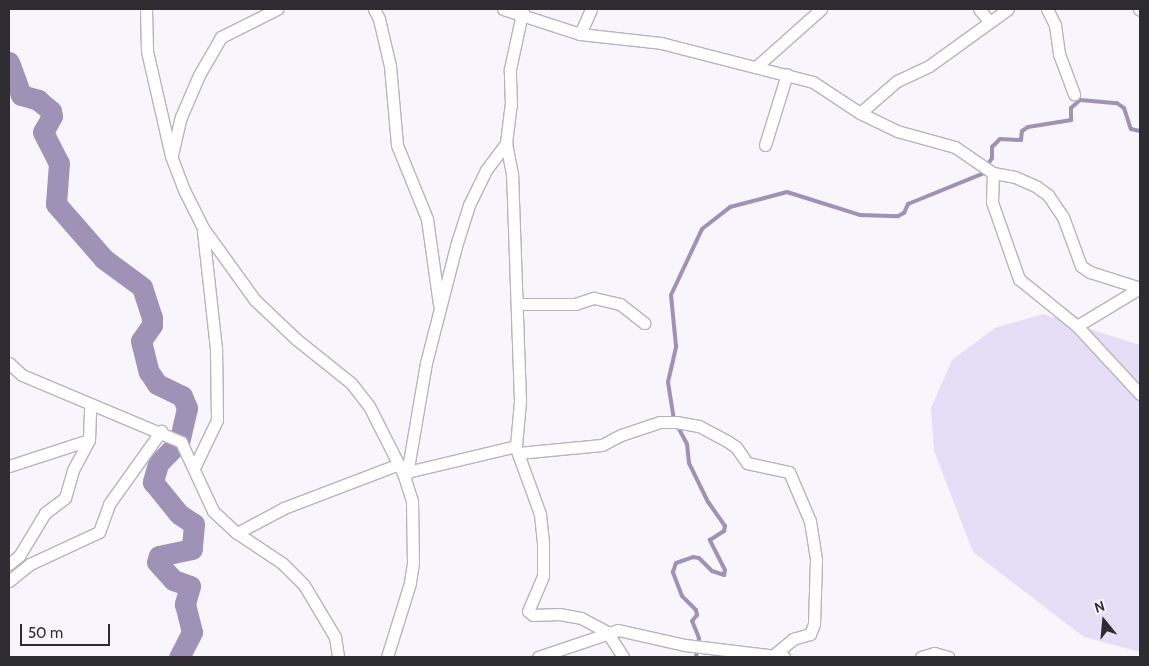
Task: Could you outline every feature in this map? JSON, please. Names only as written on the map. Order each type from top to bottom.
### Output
[{"type":"street","points":[[146,9],[147,51],[172,156],[184,190],[203,228],[255,300],[296,339],[351,383],[369,406],[403,470],[412,501],[413,563],[410,583],[387,657]]},
{"type":"street","points":[[172,156],[185,108],[199,74],[221,37],[278,9]]},
{"type":"street","points":[[374,9],[380,19],[390,66],[397,145],[427,220],[440,313]]},
{"type":"street","points":[[504,9],[522,11],[580,34],[629,41],[661,43],[757,66],[813,82],[860,113],[897,131],[955,147],[993,173],[1015,177],[1048,195],[1063,217],[1081,266],[1090,272],[1140,288]]},
{"type":"street","points":[[580,34],[591,9]]},
{"type":"street","points":[[757,66],[821,9]]},
{"type":"street","points":[[979,9],[989,22]]},
{"type":"street","points":[[860,113],[897,81],[929,66],[1008,9]]},
{"type":"street","points":[[1047,9],[1056,25],[1059,54],[1074,94]]},
{"type":"street","points":[[522,11],[510,69],[511,105],[506,143],[512,174],[517,304],[520,401],[517,450],[540,514],[543,544],[543,576],[528,611],[533,615],[559,614],[580,618],[607,632],[623,657]]},
{"type":"street","points":[[765,145],[787,74]]},
{"type":"street","points":[[403,470],[426,363],[469,205],[486,170],[506,143]]},
{"type":"street","points":[[993,173],[992,202],[1019,279],[1077,326],[1140,394]]},
{"type":"street","points":[[194,468],[217,420],[216,349],[203,228]]},
{"type":"street","points":[[1077,326],[1140,288]]},
{"type":"street","points":[[517,304],[575,304],[594,298],[620,304],[644,323]]},
{"type":"street","points":[[9,363],[22,375],[90,406],[161,431],[179,440],[214,511],[236,532],[282,563],[304,585],[335,637],[338,657]]},
{"type":"street","points":[[9,564],[19,556],[45,513],[65,498],[73,470],[89,440],[90,406]]},
{"type":"street","points":[[236,532],[284,508],[403,470],[517,450],[602,445],[621,434],[660,422],[676,422],[699,426],[736,447],[747,463],[789,472],[810,521],[816,560],[814,624],[810,634],[793,639],[779,656],[685,646],[629,632],[607,632],[538,657]]},
{"type":"street","points":[[9,580],[30,564],[98,532],[109,504],[161,431]]},
{"type":"street","points":[[9,466],[89,440]]},
{"type":"street","points":[[921,657],[934,653],[948,657]]},
{"type":"shaded area","points":[[1043,314],[1140,345],[1140,652],[1084,637],[973,552],[934,451],[931,408],[952,360],[995,328]]},
{"type":"waterway","points":[[9,62],[21,95],[38,100],[51,111],[52,116],[43,132],[59,163],[56,204],[104,259],[142,287],[152,317],[152,325],[141,341],[149,372],[157,384],[182,396],[187,408],[179,442],[158,464],[153,482],[179,514],[194,524],[192,549],[159,556],[157,562],[173,580],[190,586],[185,604],[192,632],[179,657]]},
{"type":"waterway","points":[[696,657],[699,638],[692,621],[697,615],[696,610],[682,596],[673,572],[676,563],[693,557],[699,558],[712,571],[724,575],[725,570],[710,540],[724,531],[725,526],[708,502],[689,463],[687,444],[674,420],[668,382],[676,346],[671,295],[702,229],[730,207],[787,192],[860,215],[898,216],[904,213],[908,204],[982,174],[992,158],[992,147],[1000,139],[1021,140],[1022,131],[1028,127],[1071,120],[1071,108],[1080,100],[1117,103],[1124,108],[1131,129],[1140,131]]}]
